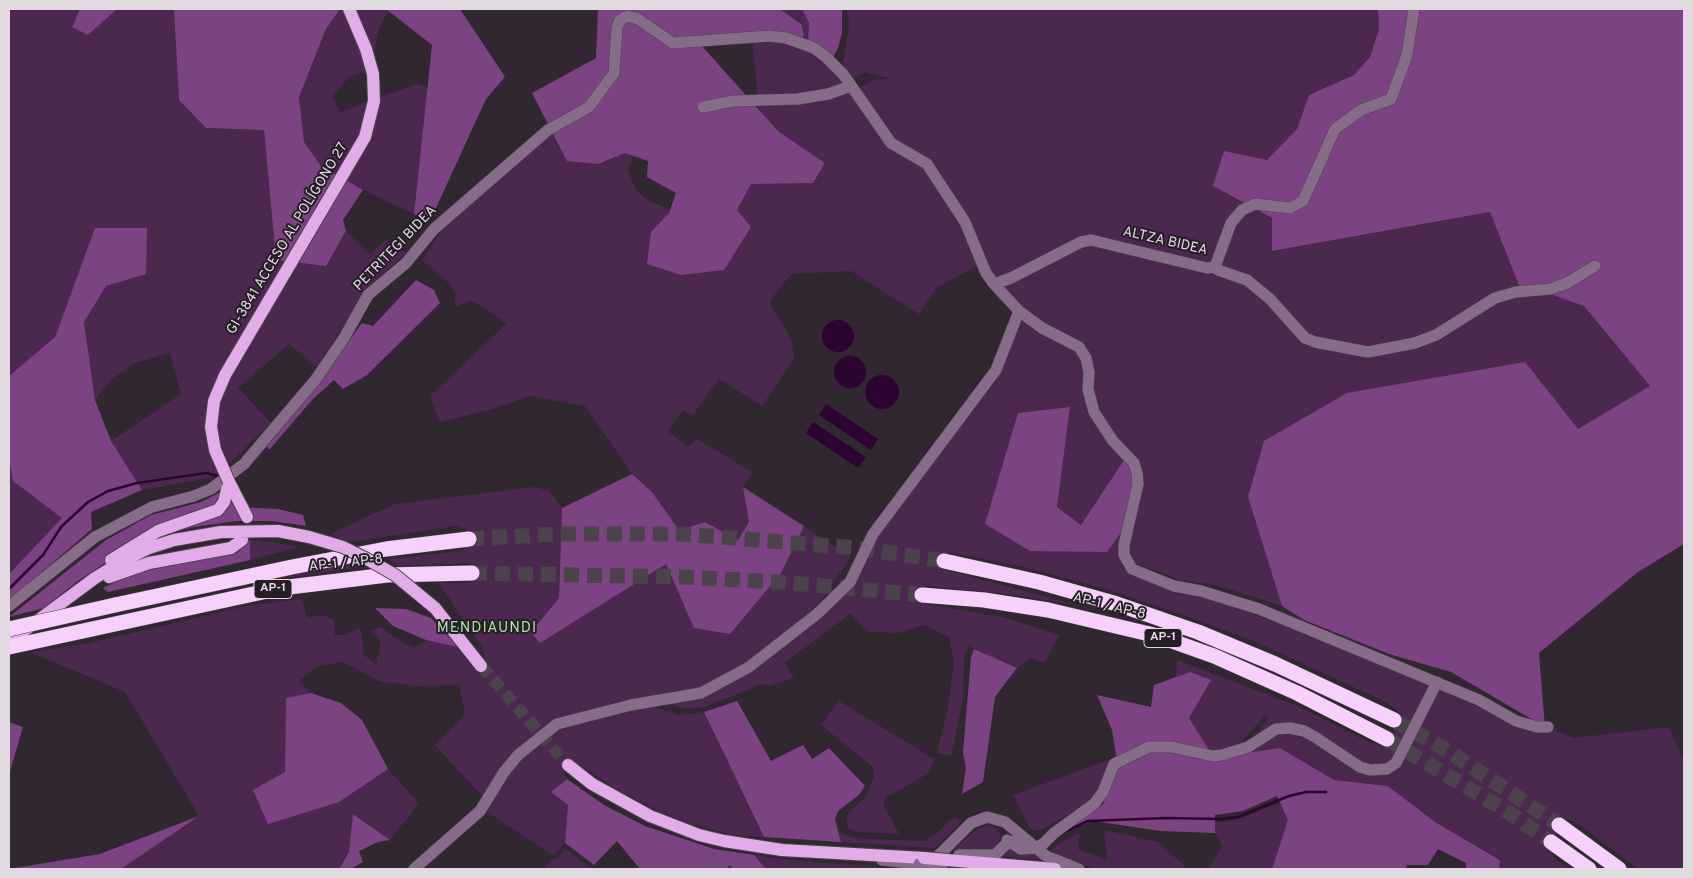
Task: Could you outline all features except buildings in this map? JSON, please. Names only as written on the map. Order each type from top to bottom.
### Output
[{"type":"highway","name":"AP-1 / AP-8","points":[[9,629],[302,565],[386,549],[469,539]]},
{"type":"highway","name":"AP-1 / AP-8","points":[[944,561],[1039,582],[1108,602],[1198,632],[1275,664],[1394,720]]},
{"type":"highway","name":"AP-1 / AP-8","points":[[9,647],[290,586],[387,575],[472,573]]},
{"type":"highway","name":"AP-1 / AP-8","points":[[922,595],[984,600],[1048,610],[1158,636],[1214,656],[1297,693],[1387,739]]},
{"type":"highway","points":[[1559,825],[1619,869]]},
{"type":"highway","points":[[1551,842],[1589,869]]},
{"type":"main road","name":"GI-3841 ACCESO AL POLÍGONO 27","points":[[247,517],[229,482],[216,450],[211,427],[214,401],[225,375],[365,137],[374,101],[373,74],[366,49],[349,9]]},
{"type":"main road","points":[[95,578],[102,566],[145,538],[172,525],[218,510],[224,502],[229,482]]},
{"type":"main road","points":[[9,642],[95,578],[149,548],[199,534],[248,530],[309,537],[343,548],[395,575],[435,608],[481,666]]},
{"type":"main road","points":[[65,600],[126,569],[230,548],[242,540]]},
{"type":"main road","points":[[568,765],[592,784],[611,795],[674,826],[724,842],[801,852],[871,856],[933,863],[1055,869]]},
{"type":"street","name":"ALTZA BIDEA","points":[[994,284],[1011,278],[1081,242],[1091,240],[1207,268],[1215,267],[1231,223],[1242,210],[1255,204],[1290,208],[1303,201],[1335,128],[1360,110],[1391,99],[1407,55],[1414,9]]},
{"type":"street","name":"PETRITEGI BIDEA","points":[[9,606],[95,537],[152,507],[194,496],[211,489],[244,464],[316,379],[344,338],[368,295],[406,263],[434,229],[548,130],[589,107],[608,84],[614,73],[617,27],[620,20],[628,16],[638,19],[673,43],[769,36],[786,38],[814,48],[837,66],[851,86]]},
{"type":"street","points":[[703,107],[732,101],[798,99],[828,94],[851,86],[891,143],[897,149],[918,157],[935,174],[965,222],[986,273],[994,284],[1019,311],[1042,328],[1079,347],[1086,358],[1089,372],[1088,389],[1094,412],[1113,441],[1134,463],[1138,484],[1124,545],[1127,563],[1139,573],[1174,586],[1201,591],[1259,609],[1480,700],[1516,721],[1536,727],[1548,727]]},
{"type":"street","points":[[1215,267],[1218,270],[1247,280],[1270,299],[1305,338],[1315,342],[1368,352],[1415,344],[1436,335],[1495,298],[1516,292],[1550,289],[1567,283],[1595,266]]},
{"type":"street","points":[[414,869],[480,811],[513,761],[537,738],[556,724],[574,717],[701,694],[718,686],[795,633],[850,582],[873,534],[996,370],[1019,311]]},
{"type":"street","points":[[1007,843],[1021,849],[1035,848],[1094,804],[1103,792],[1114,764],[1149,747],[1172,747],[1191,753],[1222,755],[1248,747],[1276,729],[1290,728],[1304,731],[1315,737],[1360,767],[1378,771],[1392,767],[1396,764],[1436,682]]},
{"type":"street","points":[[933,863],[974,821],[984,817],[1005,822],[1024,840],[1046,856],[1079,869]]},
{"type":"street","points":[[994,818],[1002,826],[1007,843]]},
{"type":"street","points":[[933,863],[995,855],[1007,843],[1047,839]]},
{"type":"street","points":[[1046,856],[1047,839]]},
{"type":"street","points":[[801,852],[822,850],[997,869]]},
{"type":"shaded area","points":[[9,9],[80,9],[72,26],[88,35],[117,9],[174,9],[179,100],[206,128],[264,130],[276,260],[326,266],[346,231],[370,255],[385,240],[406,253],[368,288],[317,367],[289,344],[238,388],[271,423],[215,477],[142,490],[111,441],[181,394],[170,353],[135,363],[112,379],[95,400],[84,322],[106,286],[146,274],[95,228],[55,337],[9,376]]},
{"type":"shaded area","points":[[80,9],[117,9],[88,35],[72,27]]},
{"type":"shaded area","points":[[174,9],[340,9],[326,29],[299,97],[304,142],[321,166],[363,190],[343,220],[346,231],[326,266],[276,260],[264,130],[206,128],[179,100]]},
{"type":"shaded area","points":[[340,9],[386,9],[389,11],[380,26],[369,70],[349,77],[332,97],[340,112],[416,84],[428,87],[414,214],[363,190],[321,166],[304,142],[299,97],[326,29]]},
{"type":"shaded area","points":[[386,9],[460,9],[505,77],[486,99],[430,221],[414,214],[432,45]]},
{"type":"shaded area","points":[[598,9],[780,9],[802,25],[804,38],[775,33],[701,45],[779,132],[825,163],[813,183],[751,184],[737,210],[751,227],[724,270],[681,275],[647,264],[651,232],[669,213],[676,193],[647,177],[648,161],[625,153],[598,164],[567,161],[532,93],[596,58]]},
{"type":"shaded area","points":[[780,9],[802,9],[809,23],[808,41],[804,38],[802,25]]},
{"type":"shaded area","points":[[802,9],[842,9],[842,33],[838,48],[833,57],[808,41],[809,23]]},
{"type":"shaded area","points":[[847,9],[1378,9],[1379,29],[1370,57],[1354,75],[1309,95],[1297,129],[1267,161],[1213,186],[1272,219],[1273,251],[1490,212],[1520,288],[1547,293],[1584,306],[1650,386],[1578,429],[1248,497],[1282,606],[1216,585],[1180,580],[1119,557],[1123,567],[1180,595],[1196,594],[1293,628],[1574,738],[1669,727],[1684,763],[1684,869],[1638,869],[1576,822],[1564,819],[1550,846],[1553,857],[1569,869],[1499,869],[1500,859],[1435,822],[1388,786],[1334,780],[1280,748],[1246,753],[1268,717],[1266,714],[1237,747],[1210,752],[1189,718],[1190,672],[1176,677],[1177,660],[1300,707],[1370,743],[1388,746],[1401,715],[1388,703],[1256,642],[1181,614],[1106,589],[1028,568],[950,552],[941,559],[945,570],[1115,615],[1070,604],[1008,594],[926,586],[918,595],[924,604],[1003,617],[1060,635],[1044,663],[1031,657],[1016,669],[968,646],[964,657],[963,700],[951,756],[937,753],[948,707],[954,663],[949,637],[923,625],[899,633],[869,632],[850,614],[784,663],[794,678],[770,686],[762,684],[705,707],[684,709],[665,702],[700,697],[812,623],[996,381],[1024,311],[987,268],[932,163],[897,144],[859,89],[872,80],[890,79],[865,72],[853,79],[843,65],[849,25]],"holes":[[[1070,407],[1057,507],[1081,525],[1124,460],[1107,552],[985,524]]]},
{"type":"shaded area","points":[[1378,9],[1684,9],[1684,544],[1638,572],[1539,653],[1545,727],[1451,672],[1389,654],[1304,620],[1282,606],[1248,497],[1264,441],[1347,393],[1525,362],[1578,429],[1650,386],[1584,306],[1547,293],[1520,288],[1490,212],[1272,251],[1272,218],[1213,186],[1224,151],[1267,160],[1297,129],[1309,95],[1354,75],[1370,57],[1379,29]]},
{"type":"shaded area","points":[[752,40],[776,40],[809,49],[829,64],[872,118],[926,167],[949,199],[979,265],[936,288],[919,314],[851,271],[791,274],[769,302],[791,339],[794,358],[762,406],[719,379],[693,415],[683,410],[667,431],[689,447],[696,438],[752,472],[743,487],[749,522],[738,540],[705,522],[679,530],[652,492],[632,474],[585,406],[530,396],[493,409],[440,422],[430,396],[506,324],[484,307],[470,301],[455,307],[455,294],[451,285],[422,260],[446,224],[552,133],[598,164],[625,153],[633,156],[628,170],[636,190],[646,199],[670,210],[669,213],[737,210],[751,184],[813,183],[825,163],[779,132],[759,109]]},
{"type":"shaded area","points":[[95,228],[147,228],[146,274],[106,286],[84,322],[95,400],[111,441],[142,490],[91,512],[92,529],[9,600],[9,574],[62,518],[13,481],[9,459],[9,376],[55,337]]},
{"type":"shaded area","points":[[416,280],[434,290],[440,303],[367,375],[343,389],[334,380],[312,400],[269,450],[267,446],[311,393],[362,323],[373,326]]},
{"type":"shaded area","points":[[838,320],[850,324],[854,336],[850,348],[838,352],[826,348],[822,336],[826,324]]},
{"type":"shaded area","points":[[850,356],[856,357],[861,361],[865,366],[865,378],[861,383],[856,387],[850,388],[844,387],[839,383],[835,378],[834,372],[835,366],[839,361],[844,357]]},
{"type":"shaded area","points":[[882,375],[894,380],[899,392],[894,404],[882,409],[870,404],[865,392],[870,380]]},
{"type":"shaded area","points":[[826,404],[878,439],[871,450],[819,415]]},
{"type":"shaded area","points":[[1070,407],[1057,507],[1081,525],[1124,460],[1131,466],[1134,478],[1125,527],[1107,552],[1030,551],[985,524],[1018,413]]},
{"type":"shaded area","points":[[813,422],[866,457],[858,468],[806,433]]},
{"type":"shaded area","points":[[9,459],[13,481],[62,518],[9,574]]},
{"type":"shaded area","points":[[632,474],[652,492],[679,530],[705,522],[738,540],[749,522],[743,487],[804,526],[781,573],[730,634],[694,628],[666,564],[540,643],[531,632],[559,598],[562,508]]},
{"type":"shaded area","points":[[232,486],[235,507],[278,509],[303,515],[306,526],[272,521],[237,521],[194,527],[163,534],[114,557],[78,581],[44,608],[9,617],[106,540],[151,515],[201,502]]},
{"type":"shaded area","points":[[535,487],[549,491],[562,508],[559,598],[531,632],[540,642],[666,564],[694,628],[781,573],[804,526],[850,557],[823,598],[804,618],[756,657],[695,690],[557,721],[484,798],[435,745],[465,714],[459,685],[415,686],[379,681],[343,662],[318,666],[299,681],[311,693],[286,698],[285,772],[339,802],[388,769],[419,803],[390,840],[354,814],[349,852],[338,869],[121,869],[199,816],[125,692],[30,652],[85,644],[246,606],[302,599],[307,618],[322,615],[334,620],[335,635],[344,635],[360,628],[363,654],[376,665],[381,641],[370,631],[380,627],[405,644],[416,647],[426,640],[458,647],[470,665],[479,668],[485,661],[483,649],[439,583],[470,583],[475,578],[475,568],[470,563],[398,566],[388,559],[461,551],[470,544],[470,535],[466,529],[456,526],[350,542],[330,534],[395,504]]},
{"type":"shaded area","points":[[250,540],[271,542],[300,547],[250,560]]},
{"type":"shaded area","points":[[250,540],[250,560],[108,592],[103,588],[134,573],[237,553]]},
{"type":"shaded area","points":[[356,563],[364,567],[284,578],[303,573]]},
{"type":"shaded area","points":[[375,608],[406,609],[431,618],[458,647],[426,640],[393,626]]},
{"type":"shaded area","points":[[974,649],[1017,668],[995,697],[983,782],[962,794],[966,768],[963,753],[971,657]]},
{"type":"shaded area","points":[[1190,672],[1211,680],[1189,718],[1216,761],[1246,753],[1280,748],[1334,780],[1388,786],[1435,822],[1500,860],[1499,869],[1466,869],[1466,863],[1438,849],[1428,865],[1407,865],[1406,869],[1272,869],[1288,820],[1277,796],[1243,811],[1215,815],[1215,833],[1161,831],[1093,821],[1058,834],[1103,804],[1110,788],[1116,755],[1112,730],[1097,695],[1151,707],[1154,685]]},
{"type":"shaded area","points":[[311,693],[341,703],[362,720],[388,769],[339,802],[268,824],[253,790],[285,772],[286,698]]},
{"type":"shaded area","points":[[737,701],[771,761],[803,745],[812,759],[829,748],[865,786],[859,795],[838,811],[835,819],[841,842],[764,837],[704,712]]},
{"type":"shaded area","points":[[839,701],[934,759],[929,773],[885,798],[884,806],[899,834],[856,832],[849,829],[846,824],[848,813],[866,797],[874,777],[873,767],[821,725]]},
{"type":"shaded area","points":[[653,707],[680,715],[704,712],[764,837],[733,835],[692,824],[661,812],[613,787],[574,761],[565,761],[563,770],[567,779],[551,792],[568,805],[565,843],[554,856],[484,810],[505,775],[555,728],[582,719]]},
{"type":"shaded area","points":[[9,722],[23,727],[9,775]]},
{"type":"shaded area","points":[[1108,760],[1107,774],[1094,800],[1039,831],[1031,830],[1013,795]]},
{"type":"shaded area","points":[[567,779],[604,805],[645,826],[714,849],[754,855],[766,869],[733,869],[729,865],[728,869],[640,869],[617,841],[594,865],[565,843],[568,805],[551,792]]},
{"type":"shaded area","points":[[1280,803],[1288,820],[1272,869],[1207,869],[1223,846],[1215,833],[1215,822],[1234,821]]},
{"type":"shaded area","points":[[353,814],[390,840],[378,842],[359,851],[363,862],[351,869],[339,869],[349,852]]},
{"type":"shaded area","points":[[199,816],[121,869],[9,869],[100,854]]},
{"type":"shaded area","points":[[956,818],[961,822],[935,848],[841,842],[839,832],[852,837],[868,839],[925,841],[935,835],[950,820]]},
{"type":"shaded area","points":[[986,825],[997,829],[1001,836],[993,851],[953,850],[972,833]]},
{"type":"shaded area","points":[[1104,830],[1158,842],[1188,869],[1096,869],[1061,857],[1051,850],[1061,842],[1080,833],[1078,849],[1107,860]]},
{"type":"shaded area","points":[[1009,847],[1034,852],[1045,860],[1003,856]]},
{"type":"shaded area","points":[[565,849],[591,869],[544,869],[552,859],[556,859]]},
{"type":"shaded area","points":[[754,855],[779,859],[899,869],[766,869]]},
{"type":"waterway","points":[[9,589],[43,555],[61,527],[88,502],[108,491],[137,483],[206,473],[218,476]]},
{"type":"waterway","points":[[1062,833],[1088,821],[1166,818],[1222,819],[1238,817],[1289,796],[1306,792],[1326,792]]},
{"type":"tunnel","points":[[469,539],[557,534],[683,534],[857,548],[944,561]]},
{"type":"tunnel","points":[[472,573],[685,577],[793,583],[922,595]]},
{"type":"tunnel","points":[[481,666],[568,765]]},
{"type":"tunnel","points":[[1394,720],[1448,751],[1559,825]]},
{"type":"tunnel","points":[[1387,739],[1505,810],[1551,842]]},
{"type":"district","name":"MENDIAUNDI","points":[[487,629]]}]
